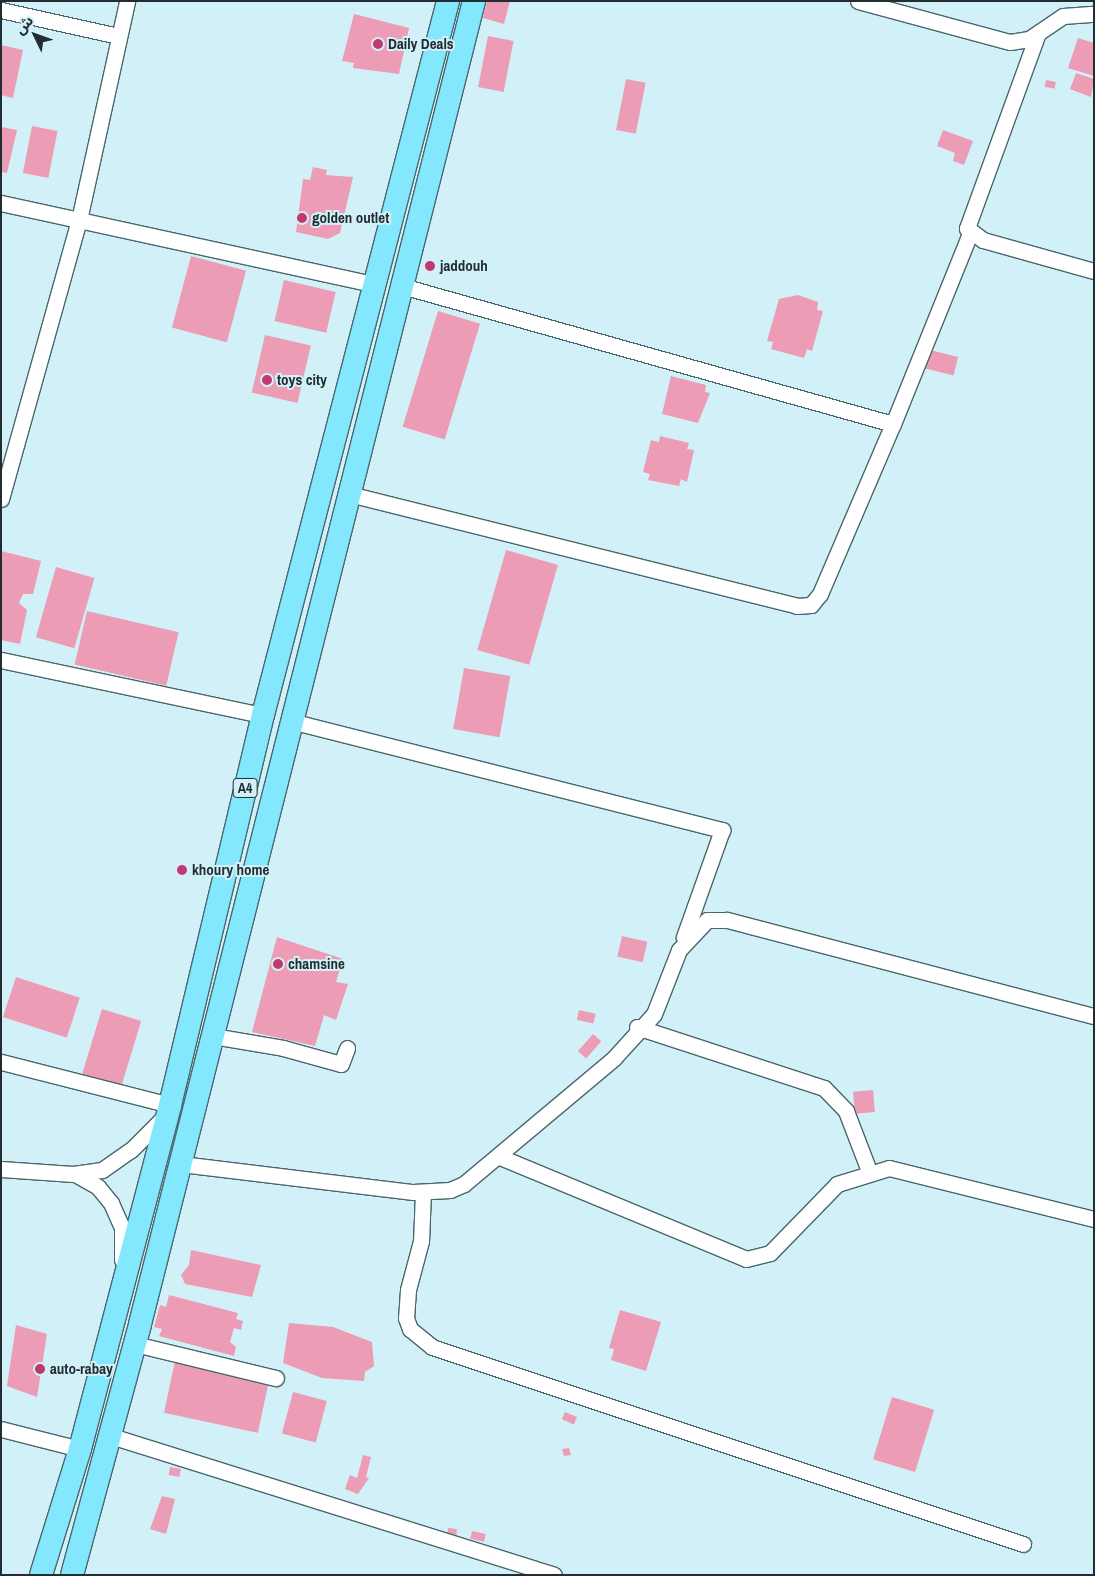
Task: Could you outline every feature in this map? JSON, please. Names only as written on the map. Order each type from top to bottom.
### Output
[{"type":"highway","name":"A4","points":[[41,1575],[80,1449],[119,1302],[169,1108],[263,715],[376,286],[448,1]]},
{"type":"highway","name":"A4","points":[[72,1575],[111,1436],[181,1164],[348,494],[474,1]]},
{"type":"street","points":[[1,499],[79,220],[127,1]]},
{"type":"street","points":[[858,1],[1000,41],[1018,41],[1038,32],[1063,16],[1094,14]]},
{"type":"street","points":[[1,10],[118,36]]},
{"type":"street","points":[[348,494],[804,607],[820,594],[893,424],[970,234],[971,212],[1038,32]]},
{"type":"street","points":[[1,203],[376,286]]},
{"type":"street","points":[[970,234],[1094,272]]},
{"type":"street","points":[[402,286],[893,424]]},
{"type":"street","points":[[1,660],[263,715]]},
{"type":"street","points":[[181,1164],[423,1192],[464,1184],[500,1157],[614,1058],[637,1027],[662,1001],[722,830],[291,721]]},
{"type":"street","points":[[679,950],[700,923],[727,920],[1094,1016]]},
{"type":"street","points":[[637,1027],[824,1088],[846,1111],[869,1171]]},
{"type":"street","points":[[213,1036],[284,1048],[341,1064],[348,1048]]},
{"type":"street","points":[[1,1062],[169,1108],[112,1165],[73,1174],[1,1169]]},
{"type":"street","points":[[500,1157],[746,1259],[770,1253],[824,1194],[869,1171],[907,1169],[1094,1219]]},
{"type":"street","points":[[73,1174],[108,1197],[120,1223],[119,1302]]},
{"type":"street","points":[[423,1192],[421,1241],[406,1312],[410,1329],[432,1346],[1023,1544]]},
{"type":"street","points":[[135,1344],[276,1378]]},
{"type":"street","points":[[1,1429],[80,1449]]},
{"type":"street","points":[[111,1436],[554,1575]]},
{"type":"building","points":[[487,1],[510,1],[504,24],[483,18]]},
{"type":"building","name":"Daily Deals","points":[[354,14],[409,28],[399,74],[353,68],[354,63],[342,61]]},
{"type":"building","points":[[488,36],[514,41],[504,92],[478,87]]},
{"type":"building","points":[[1078,38],[1094,43],[1094,76],[1068,68]]},
{"type":"building","points":[[1,45],[23,50],[13,98],[1,95]]},
{"type":"building","points":[[1076,73],[1094,79],[1091,97],[1070,89]]},
{"type":"building","points":[[626,79],[646,83],[636,134],[616,130]]},
{"type":"building","points":[[1046,80],[1056,82],[1054,89],[1045,87]]},
{"type":"building","points":[[32,126],[58,131],[48,178],[23,173]]},
{"type":"building","points":[[1,127],[17,130],[7,173],[1,172]]},
{"type":"building","points":[[943,130],[973,141],[964,165],[953,161],[955,153],[937,146]]},
{"type":"building","points":[[313,167],[327,170],[326,175],[353,177],[340,233],[328,239],[296,232],[303,179],[310,180]]},
{"type":"building","points":[[191,256],[246,271],[227,342],[172,327]]},
{"type":"building","points":[[284,280],[336,292],[326,333],[275,321]]},
{"type":"building","points":[[798,295],[818,302],[817,310],[823,311],[812,351],[807,349],[804,358],[771,349],[773,342],[767,341],[779,299]]},
{"type":"building","points":[[438,311],[480,324],[445,440],[403,427]]},
{"type":"building","points":[[265,335],[311,346],[298,403],[252,392]]},
{"type":"building","points":[[930,350],[958,357],[954,375],[925,368]]},
{"type":"building","points":[[671,376],[706,385],[705,392],[710,393],[698,423],[662,414]]},
{"type":"building","points":[[660,436],[689,443],[687,449],[694,450],[687,482],[681,479],[679,486],[648,480],[650,474],[643,472],[651,440],[659,442]]},
{"type":"building","points":[[506,550],[558,565],[529,665],[477,650]]},
{"type":"building","points":[[1,551],[41,561],[33,594],[23,594],[19,603],[27,610],[20,644],[1,640]]},
{"type":"building","points":[[56,567],[94,578],[74,648],[36,637]]},
{"type":"building","points":[[87,611],[179,632],[166,686],[75,665]]},
{"type":"building","points":[[464,668],[510,676],[500,737],[453,729]]},
{"type":"building","points":[[622,936],[647,942],[643,962],[617,956]]},
{"type":"building","points":[[277,937],[343,959],[336,982],[348,984],[336,1020],[324,1015],[315,1046],[252,1032]]},
{"type":"building","points":[[16,977],[80,998],[67,1038],[3,1017]]},
{"type":"building","points":[[102,1009],[141,1021],[120,1089],[81,1077]]},
{"type":"building","points":[[579,1010],[596,1014],[593,1024],[577,1020]]},
{"type":"building","points":[[593,1034],[601,1041],[586,1059],[578,1051]]},
{"type":"building","points":[[873,1090],[875,1112],[855,1114],[853,1092]]},
{"type":"building","points":[[191,1250],[261,1265],[252,1297],[185,1284],[181,1275],[189,1265]]},
{"type":"building","points":[[169,1295],[238,1313],[236,1319],[243,1321],[241,1330],[234,1328],[230,1342],[236,1347],[234,1356],[159,1336],[162,1329],[154,1327],[160,1305],[166,1307]]},
{"type":"building","points":[[620,1310],[661,1322],[646,1371],[611,1360],[614,1349],[609,1348]]},
{"type":"building","points":[[289,1323],[333,1327],[372,1342],[374,1366],[365,1372],[364,1381],[322,1378],[283,1363]]},
{"type":"building","points":[[16,1325],[47,1334],[37,1397],[7,1386]]},
{"type":"building","points":[[175,1361],[269,1381],[258,1433],[164,1413]]},
{"type":"building","points":[[293,1392],[327,1401],[316,1443],[282,1434]]},
{"type":"building","points":[[892,1397],[934,1410],[915,1472],[873,1459]]},
{"type":"building","points":[[565,1412],[577,1417],[574,1424],[562,1419]]},
{"type":"building","points":[[569,1448],[571,1455],[564,1456],[562,1449]]},
{"type":"building","points":[[363,1455],[371,1457],[366,1477],[369,1478],[358,1494],[345,1489],[350,1475],[357,1478]]},
{"type":"building","points":[[170,1467],[181,1469],[179,1477],[169,1475]]},
{"type":"building","points":[[162,1496],[175,1499],[166,1534],[150,1529]]},
{"type":"building","points":[[448,1528],[457,1529],[456,1535],[447,1534]]},
{"type":"building","points":[[472,1531],[486,1534],[484,1542],[470,1539]]},
{"type":"place","name":"Daily Deals","points":[[378,44]]},
{"type":"place","name":"golden outlet","points":[[302,218]]},
{"type":"place","name":"jaddouh","points":[[430,266]]},
{"type":"place","name":"toys city","points":[[267,380]]},
{"type":"place","name":"khoury home","points":[[182,870]]},
{"type":"place","name":"chamsine","points":[[278,964]]},
{"type":"place","name":"auto-rabay","points":[[40,1369]]}]
